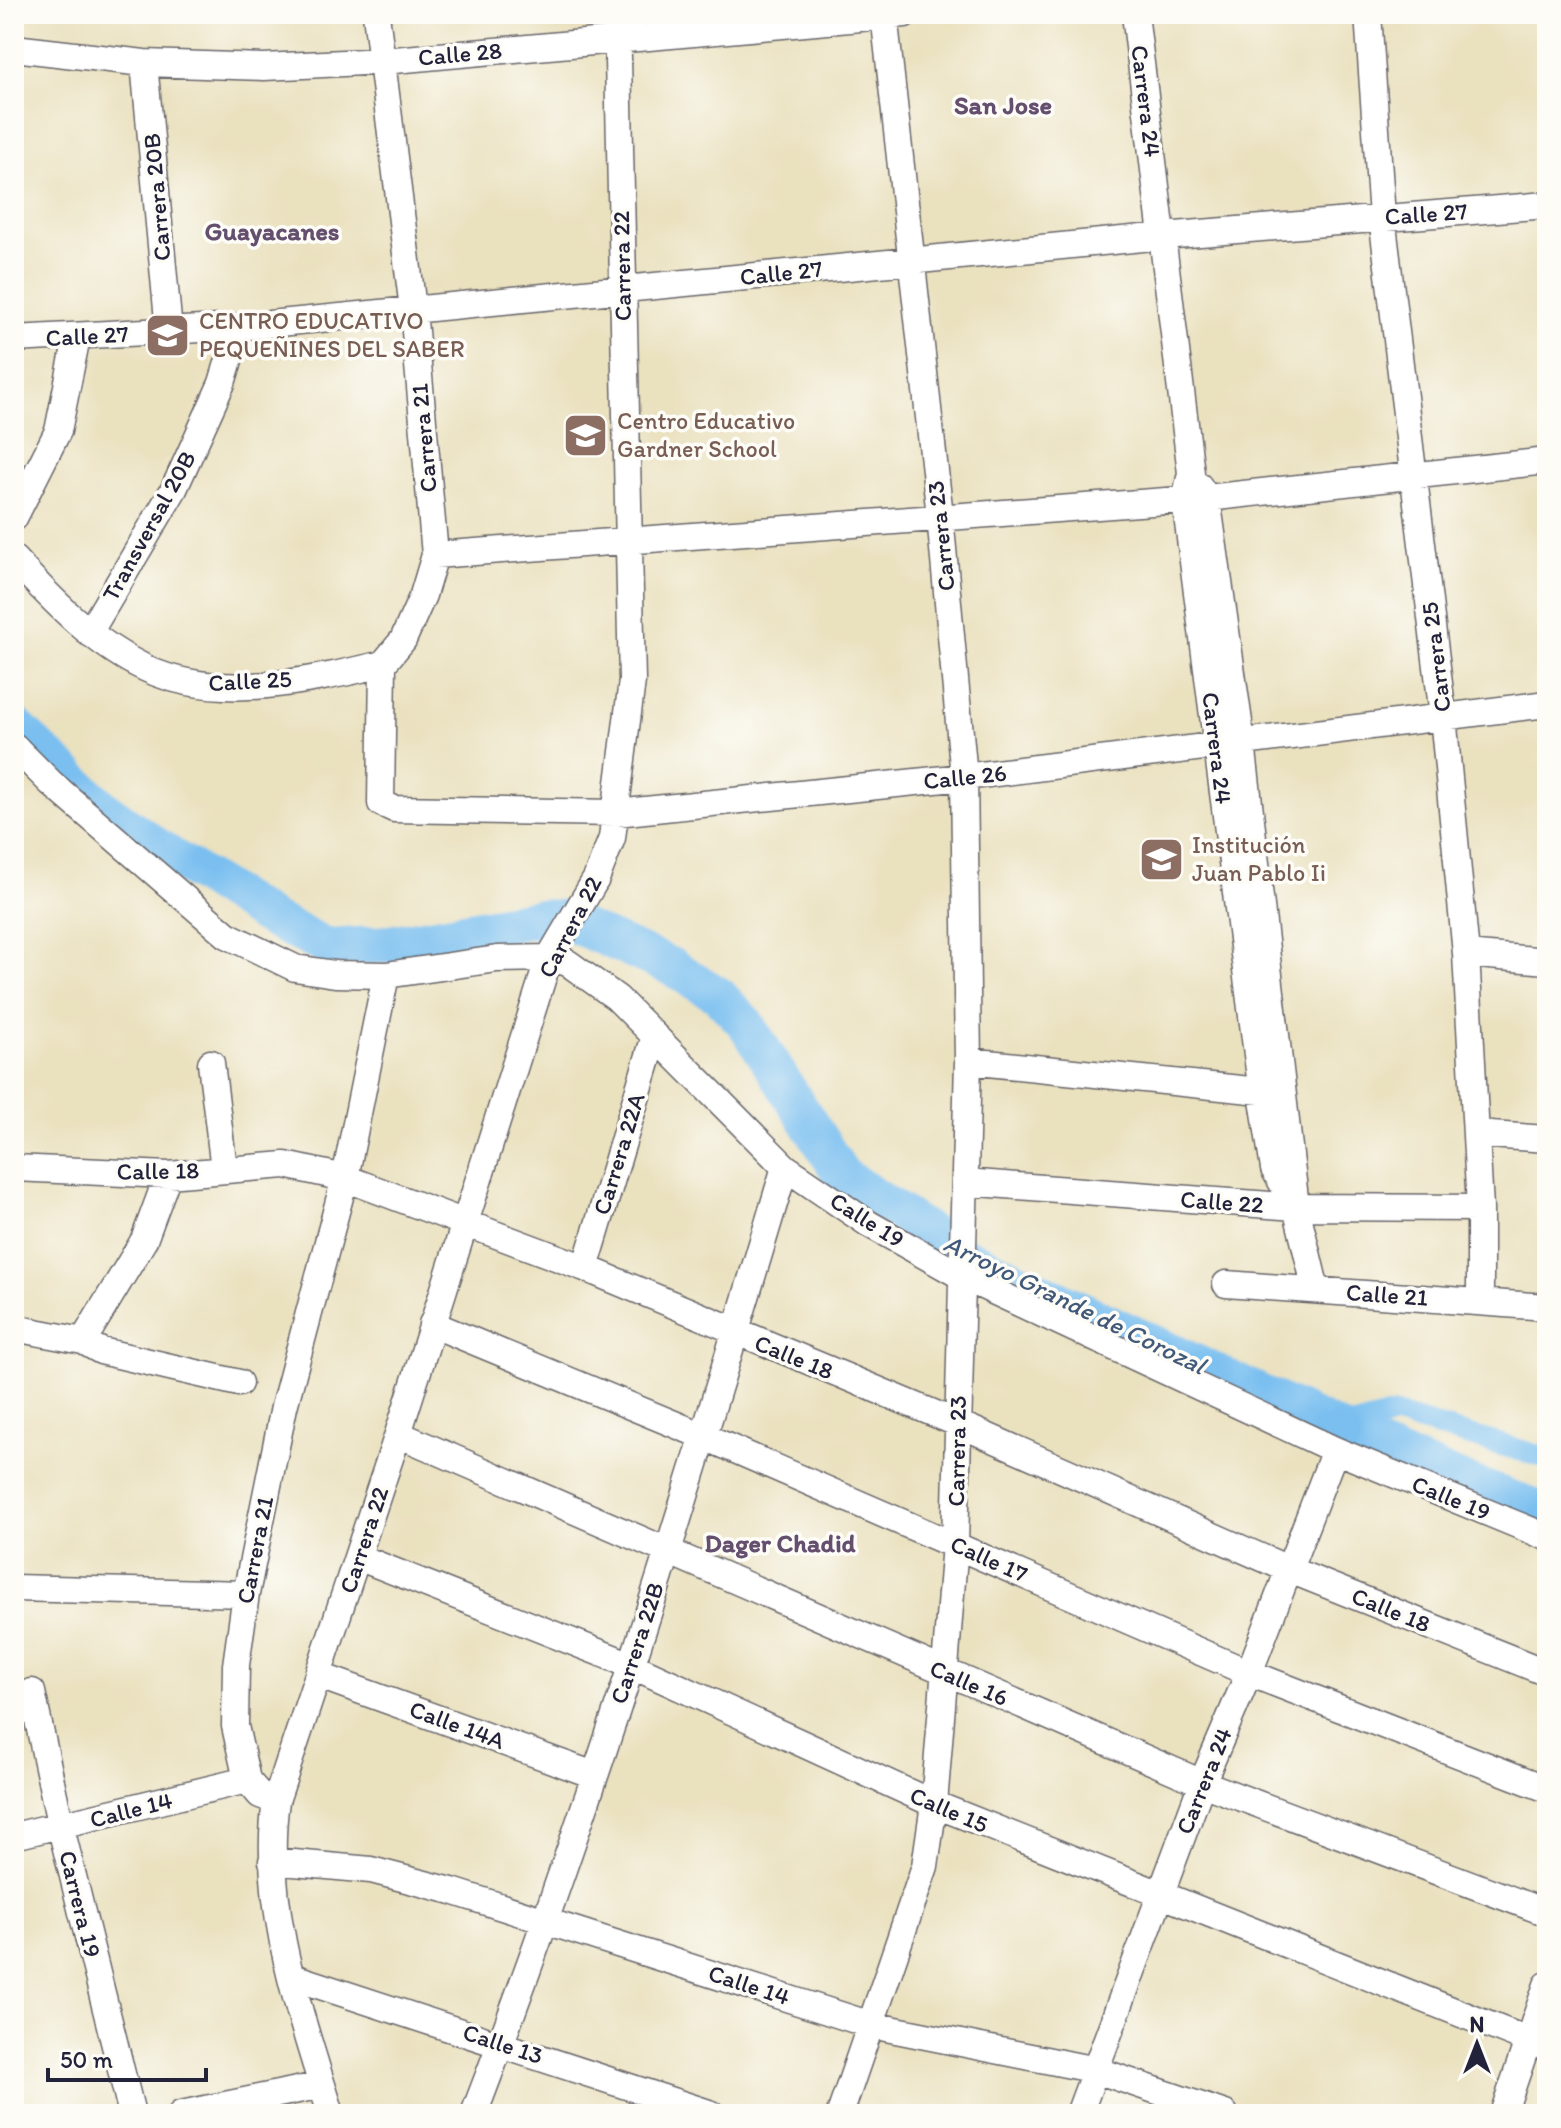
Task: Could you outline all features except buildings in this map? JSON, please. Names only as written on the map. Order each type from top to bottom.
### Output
[{"type":"street","name":"Carrera 21","points":[[376,14],[413,309],[435,555],[423,595],[403,640],[383,664]]},
{"type":"street","name":"Carrera 24","points":[[1135,14],[1191,473],[1273,1093],[1274,1169],[1296,1207],[1316,1290]]},
{"type":"street","name":"Carrera 25","points":[[1368,14],[1382,217],[1443,716],[1466,954],[1480,1208],[1480,1302]]},
{"type":"street","name":"Calle 28","points":[[14,48],[144,63],[264,67],[383,61],[618,27],[891,15]]},
{"type":"street","name":"Carrera 23","points":[[840,2114],[925,1866],[934,1804],[942,1671],[955,1544],[963,1268],[968,1061],[964,777],[912,260],[891,15]]},
{"type":"street","name":"Carrera 22","points":[[276,1801],[320,1676],[463,1220],[555,947],[596,879],[612,838],[632,681],[618,27]]},
{"type":"street","name":"Carrera 20B","points":[[144,63],[169,331]]},
{"type":"street","name":"Calle 27","points":[[14,339],[239,327],[1163,236],[1547,205]]},
{"type":"street","name":"Transversal 20B","points":[[89,633],[174,489],[222,383],[239,327]]},
{"type":"street","points":[[14,518],[58,431],[77,337]]},
{"type":"street","points":[[435,555],[1196,499],[1547,461]]},
{"type":"street","name":"Calle 25","points":[[14,559],[89,633],[147,669],[197,684],[266,684],[337,675],[383,664]]},
{"type":"street","name":"Calle 26","points":[[383,664],[381,803],[394,809],[616,813],[964,777],[1547,704]]},
{"type":"street","points":[[14,746],[51,783],[227,935],[295,968],[335,974],[386,975],[555,947]]},
{"type":"street","name":"Calle 19","points":[[555,947],[568,963],[617,998],[654,1039],[785,1167],[869,1224],[1335,1450],[1547,1537]]},
{"type":"street","points":[[1466,954],[1547,961]]},
{"type":"street","name":"Carrera 21","points":[[247,1780],[235,1726],[236,1665],[246,1594],[284,1407],[345,1178],[386,975]]},
{"type":"street","name":"Carrera 22A","points":[[585,1268],[654,1039]]},
{"type":"street","points":[[968,1061],[1273,1093]]},
{"type":"street","points":[[211,1063],[224,1169]]},
{"type":"street","points":[[1476,1134],[1547,1139]]},
{"type":"street","name":"Calle 18","points":[[14,1168],[168,1175],[285,1165],[345,1178],[585,1268],[957,1423],[1290,1570],[1547,1673]]},
{"type":"street","name":"Carrera 22B","points":[[474,2114],[546,1921],[631,1665],[785,1167]]},
{"type":"street","points":[[83,1341],[100,1318],[144,1240],[168,1175]]},
{"type":"street","name":"Calle 22","points":[[964,1195],[1296,1207],[1480,1208]]},
{"type":"street","name":"Calle 21","points":[[1226,1284],[1547,1307]]},
{"type":"street","name":"Calle 17","points":[[432,1324],[703,1436],[1249,1673],[1547,1789]]},
{"type":"street","points":[[14,1328],[83,1341],[101,1351],[239,1383]]},
{"type":"street","name":"Calle 16","points":[[398,1434],[1202,1783],[1547,1913]]},
{"type":"street","name":"Carrera 24","points":[[1079,2114],[1202,1783],[1249,1673],[1335,1450]]},
{"type":"street","name":"Calle 15","points":[[358,1557],[631,1665],[934,1804],[1159,1896],[1538,2044]]},
{"type":"street","points":[[14,1588],[246,1594]]},
{"type":"street","name":"Calle 14A","points":[[320,1676],[594,1775]]},
{"type":"street","name":"Carrera 19","points":[[32,1692],[61,1828],[132,2114]]},
{"type":"street","points":[[247,1780],[260,1795],[276,1801],[272,1861],[280,1920],[331,2114]]},
{"type":"street","name":"Calle 14","points":[[14,1836],[61,1828],[247,1780]]},
{"type":"street","name":"Calle 14","points":[[272,1861],[371,1870],[452,1891],[871,2025],[1096,2070],[1225,2114]]},
{"type":"street","name":"Calle 13","points":[[293,1977],[712,2114]]},
{"type":"street","points":[[1503,2114],[1538,2044],[1547,1985]]},
{"type":"street","points":[[181,2114],[322,2085]]},
{"type":"waterway","name":"Arroyo Grande de Corozal","points":[[14,725],[104,809],[166,853],[271,919],[329,948],[390,944],[538,918],[562,919],[670,966],[718,995],[746,1024],[842,1175],[963,1255],[1382,1450],[1547,1513]]},
{"type":"waterway","points":[[1340,1430],[1396,1415],[1547,1458]]},
{"type":"place","name":"CENTRO EDUCATIVO PEQUEÑINES DEL SABER","points":[[168,335]]},
{"type":"place","name":"Centro Educativo Gardner School","points":[[586,435]]},
{"type":"place","name":"Institución Juan Pablo Ii","points":[[1161,859]]},
{"type":"district","name":"San Jose","points":[[1003,105]]},
{"type":"district","name":"Guayacanes","points":[[272,231]]},
{"type":"district","name":"Dager Chadid","points":[[780,1543]]}]
